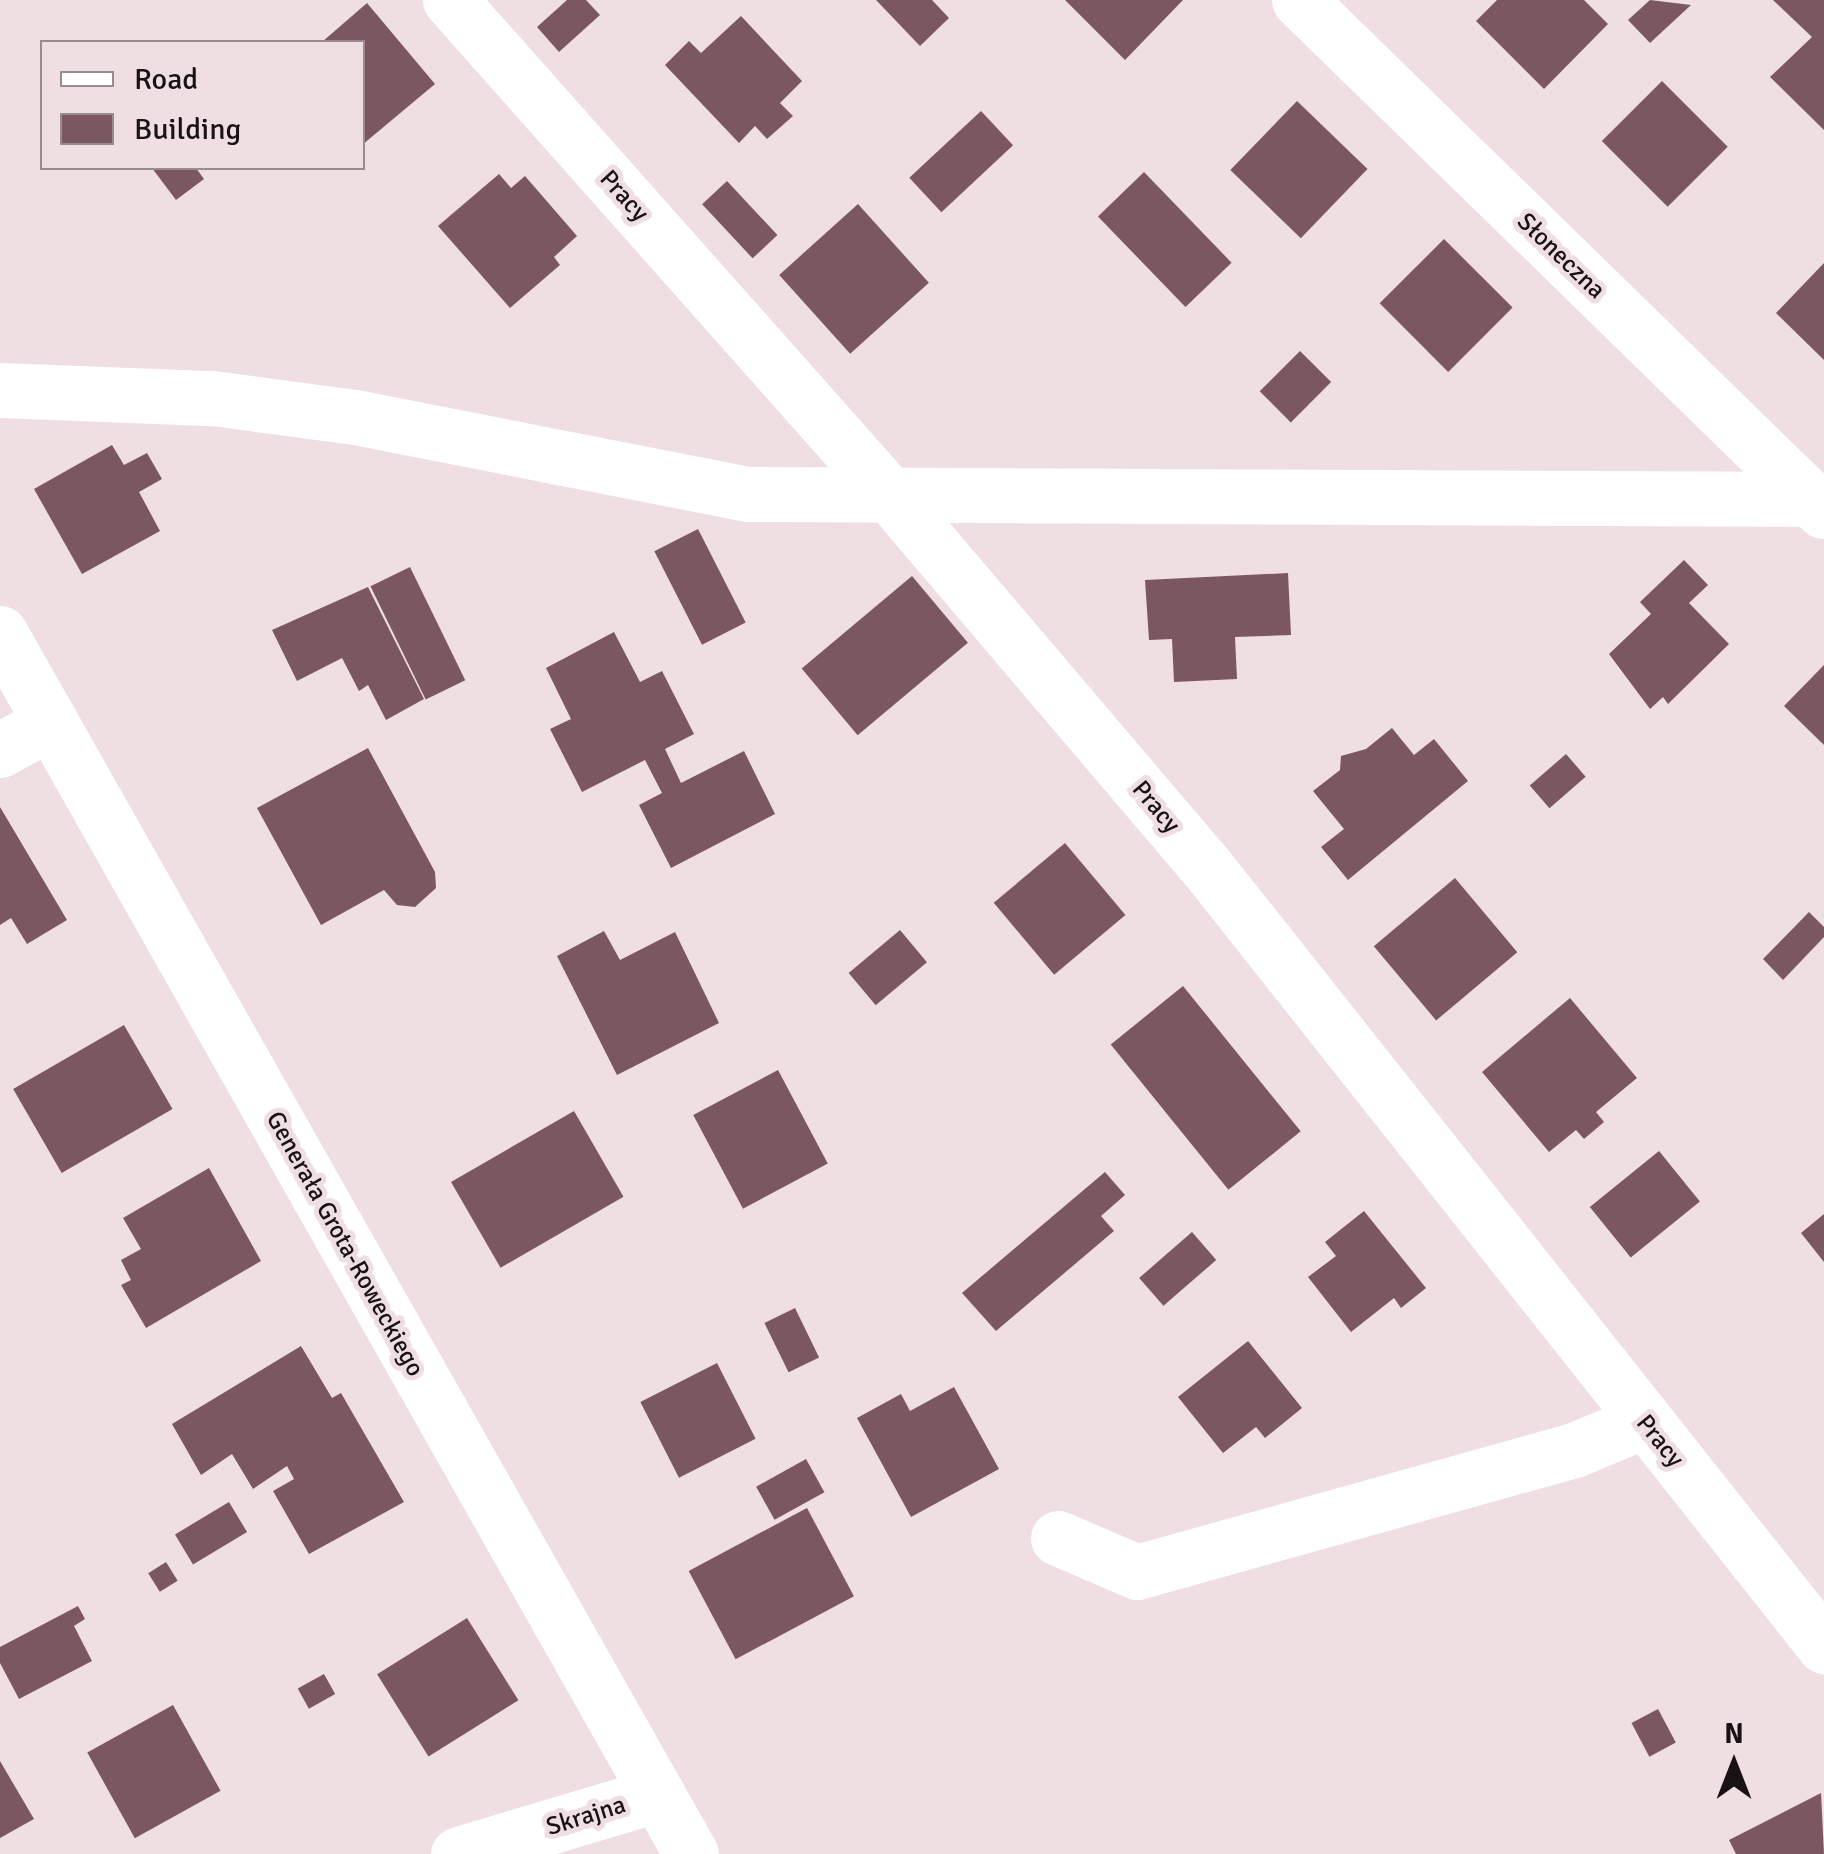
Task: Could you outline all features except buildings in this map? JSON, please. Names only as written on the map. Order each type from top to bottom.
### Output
[{"type":"street","name":"Pracy","points":[[450,0],[894,500],[1205,865],[1824,1646]]},
{"type":"street","name":"Słoneczna","points":[[1298,0],[1817,506]]},
{"type":"street","points":[[0,390],[214,398],[355,416],[748,494],[894,500],[1817,506]]},
{"type":"street","name":"Generała Grota-Roweckiego","points":[[0,633],[691,1854]]},
{"type":"street","points":[[0,750],[51,722]]},
{"type":"street","points":[[1058,1538],[1137,1572],[1574,1450],[1644,1421]]},
{"type":"street","name":"Skrajna","points":[[458,1854],[656,1795]]}]
